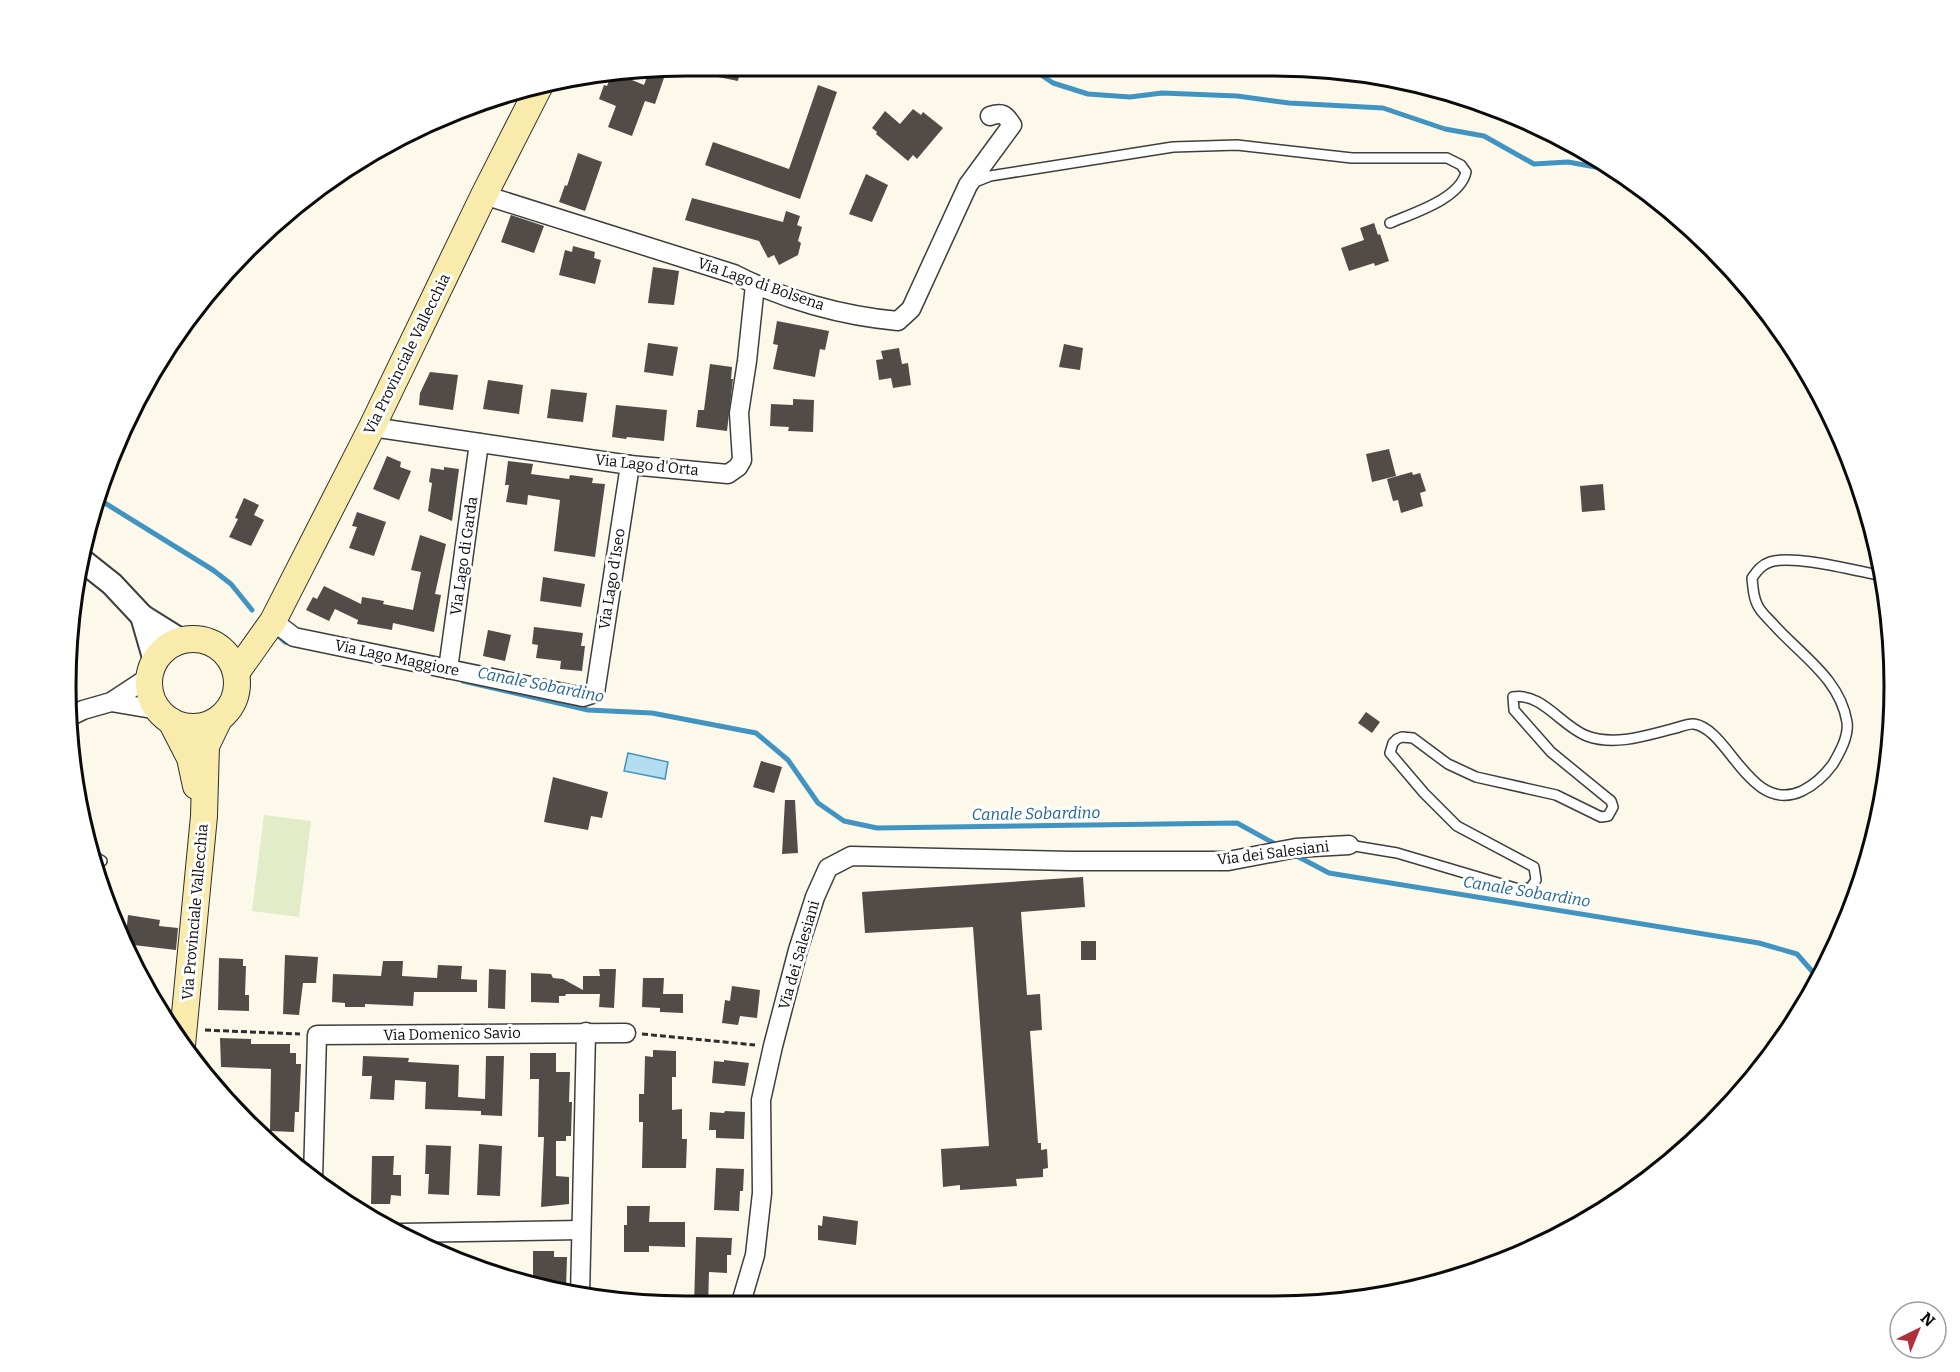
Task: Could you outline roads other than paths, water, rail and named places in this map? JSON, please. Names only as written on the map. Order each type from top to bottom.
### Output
[{"type":"main road","name":"Via Provinciale Vallecchia","points":[[184,1031],[204,816],[206,746],[219,719],[228,710],[234,698],[237,686],[236,673],[273,621],[372,427],[535,95]]},
{"type":"main road","points":[[215,646],[241,638],[273,621]]},
{"type":"main road","points":[[152,669],[162,652],[172,645],[182,641],[205,641],[225,653],[236,673]]},
{"type":"main road","name":"Via Provinciale Vallecchia","points":[[152,669],[149,689],[190,758],[204,816]]},
{"type":"main road","points":[[164,715],[183,726],[195,727],[208,725],[219,719]]},
{"type":"street","name":"Via Lago di Bolsena","points":[[484,195],[734,274],[755,285],[810,304],[879,320],[898,321],[911,309],[968,185],[1011,124],[1006,115],[1000,113],[990,116]]},
{"type":"street","name":"Via Lago d'Orta","points":[[372,427],[630,465],[728,474],[738,467],[742,460],[739,413],[755,285]]},
{"type":"street","name":"Via Lago di Garda","points":[[448,669],[479,442]]},
{"type":"street","name":"Via Lago d'Iseo","points":[[595,693],[630,465]]},
{"type":"street","points":[[88,565],[112,584],[142,616],[182,641]]},
{"type":"street","points":[[77,713],[111,702],[152,669],[142,616]]},
{"type":"street","name":"Via Lago Maggiore","points":[[273,621],[294,637],[583,696],[595,693]]},
{"type":"street","points":[[111,702],[164,715]]},
{"type":"street","name":"Via dei Salesiani","points":[[743,1295],[754,1256],[762,1193],[760,1100],[798,950],[815,897],[828,868],[851,856],[1070,861],[1228,861],[1296,848],[1349,845]]},
{"type":"street","points":[[580,1286],[586,1032]]},
{"type":"street","name":"Via Domenico Savio","points":[[313,1169],[317,1035],[626,1033]]},
{"type":"street","points":[[416,1233],[581,1230]]},
{"type":"lane","points":[[968,185],[990,176],[1184,147],[1237,145],[1352,158],[1447,158],[1461,165],[1466,172],[1464,180],[1449,196],[1390,223]]},
{"type":"lane","name":"Via dei Salesiani","points":[[1349,845],[1397,853],[1522,890],[1531,887],[1537,875],[1530,863],[1457,826],[1409,777],[1390,753],[1397,739],[1413,738],[1448,764],[1476,777],[1556,795],[1601,817],[1608,816],[1613,807],[1611,801],[1551,752],[1514,710],[1513,697],[1524,695],[1587,736],[1612,741],[1694,724],[1711,732],[1738,766],[1771,793],[1788,795],[1814,785],[1832,766],[1844,744],[1847,724],[1843,706],[1830,682],[1781,633],[1758,606],[1752,578],[1759,568],[1771,562],[1797,560],[1873,574]]},
{"type":"water","points":[[628,753],[668,762],[665,779],[624,771]]},
{"type":"waterway","points":[[1044,77],[1053,83],[1088,94],[1130,97],[1162,93],[1237,96],[1289,103],[1383,108],[1445,129],[1484,136],[1534,164],[1568,162],[1593,167]]},
{"type":"waterway","name":"Canale Sobardino","points":[[105,503],[213,570],[231,584],[252,610]]},
{"type":"waterway","name":"Canale Sobardino","points":[[276,634],[285,642],[293,644]]},
{"type":"waterway","name":"Canale Sobardino","points":[[463,681],[588,710],[652,713],[756,733],[788,760],[818,803],[844,821],[877,828],[1237,823],[1277,845]]},
{"type":"waterway","name":"Canale Sobardino","points":[[1293,854],[1329,873],[1759,943],[1797,954],[1812,972]]}]
